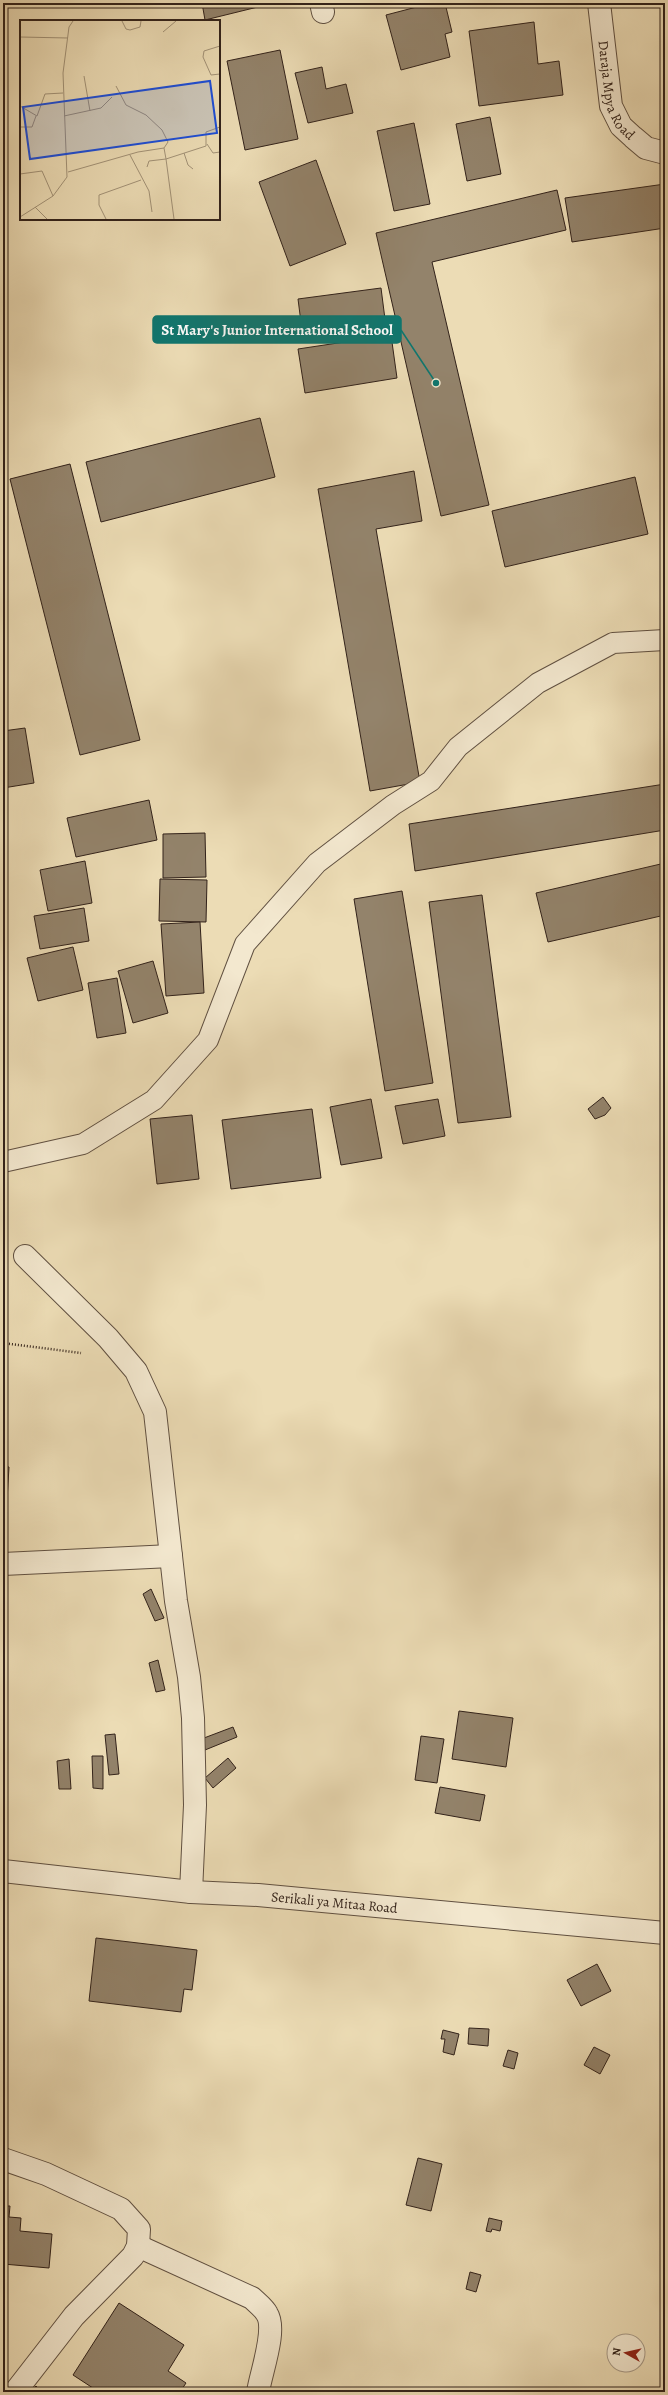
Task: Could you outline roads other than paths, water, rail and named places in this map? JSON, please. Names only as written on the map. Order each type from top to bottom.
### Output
[{"type":"street","name":"Daraja Mpya Road","points":[[600,3],[611,106],[621,126],[633,137],[646,148],[665,153]]},
{"type":"street","points":[[25,1256],[108,1338],[136,1371],[146,1390],[156,1419],[176,1600],[189,1677],[193,1718],[194,1805],[192,1892]]},
{"type":"street","points":[[3,1564],[171,1556]]},
{"type":"street","name":"Serikali ya Mitaa Road","points":[[3,1871],[192,1892],[258,1895],[665,1933]]},
{"type":"street","points":[[3,2158],[46,2174],[121,2209],[140,2229],[138,2246],[133,2256],[74,2316],[15,2392]]},
{"type":"street","points":[[138,2246],[252,2298],[267,2313],[272,2324],[271,2336],[264,2357],[258,2392]]},
{"type":"lane","points":[[3,1162],[83,1144],[154,1100],[208,1040],[245,944],[317,864],[393,805],[431,781],[458,747],[538,683],[613,643],[665,640]]},
{"type":"place","name":"St Mary's Junior International School","points":[[436,383]]}]
